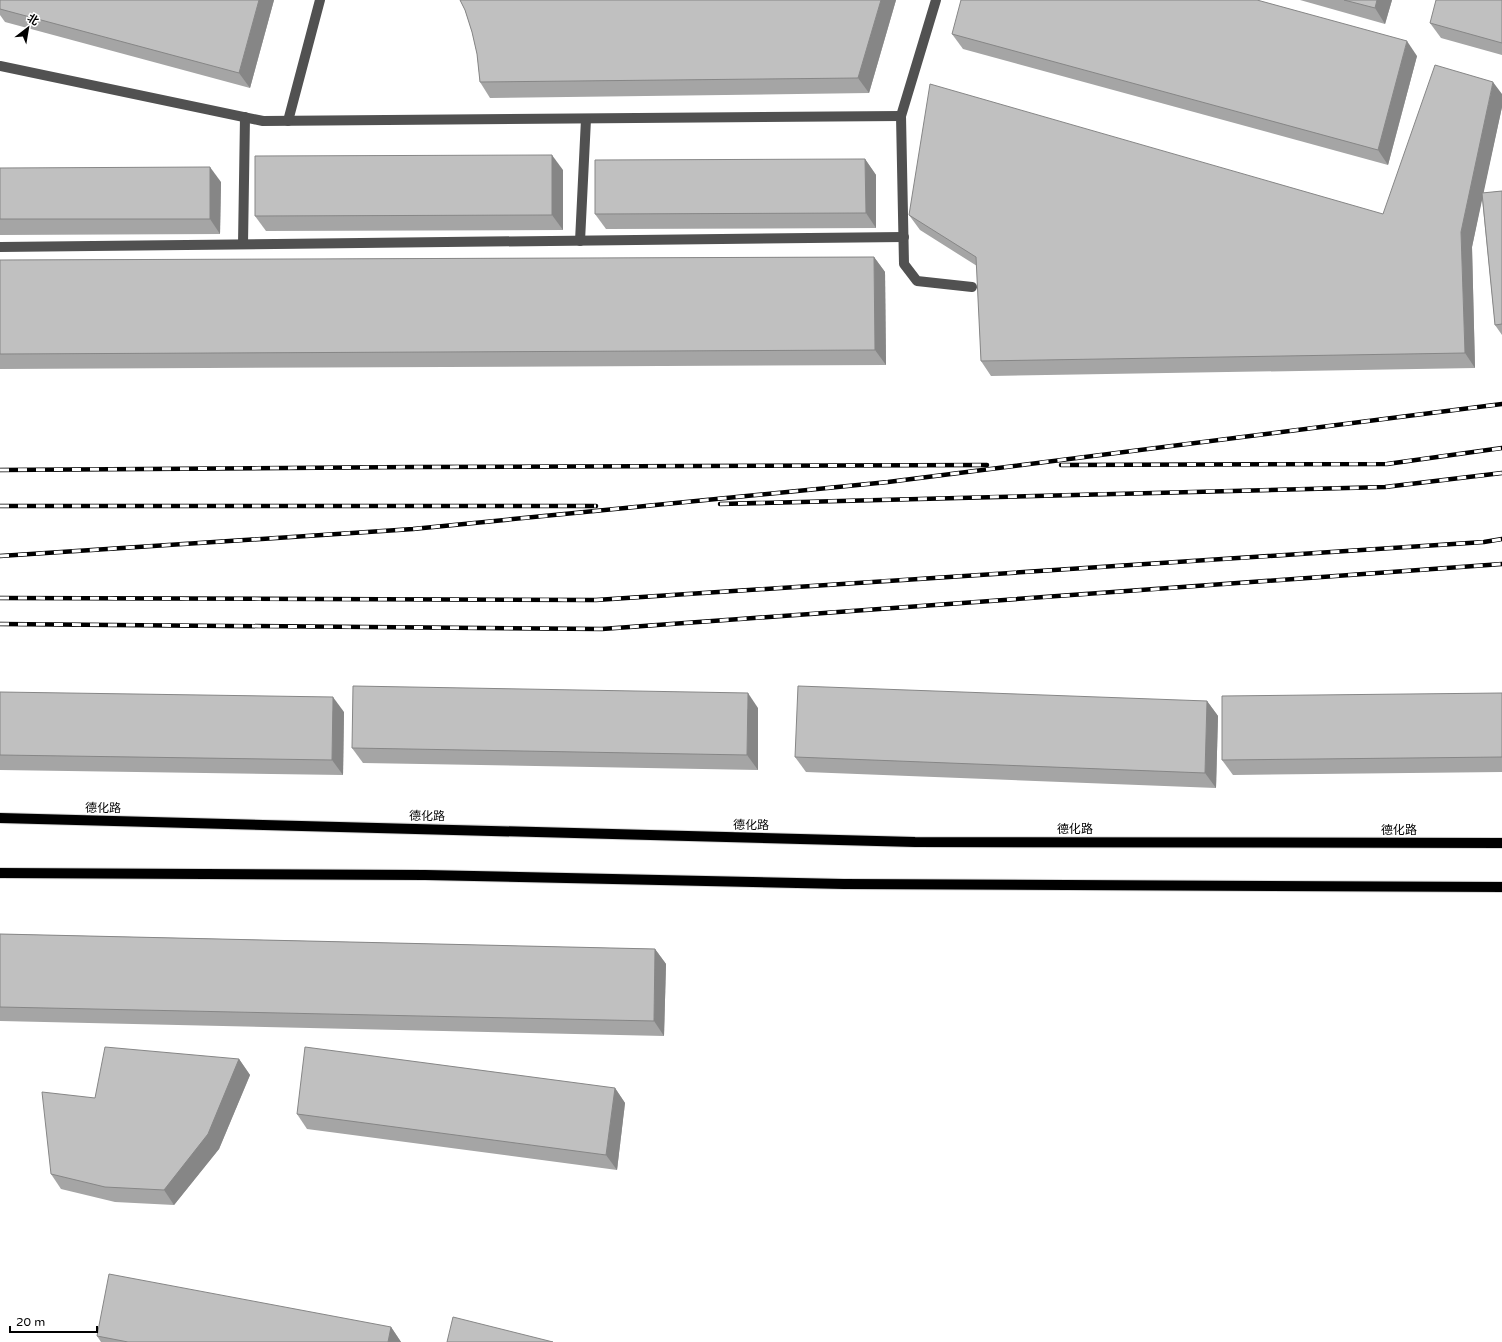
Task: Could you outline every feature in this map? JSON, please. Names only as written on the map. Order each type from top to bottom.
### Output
[{"type":"main road","name":"德化路","points":[[0,818],[915,842],[1502,843]]},
{"type":"main road","points":[[0,873],[425,875],[844,884],[1502,887]]},
{"type":"street","points":[[288,121],[320,0]]},
{"type":"street","points":[[936,0],[901,116],[904,264],[917,281],[972,287]]},
{"type":"street","points":[[0,66],[263,121],[901,116]]},
{"type":"street","points":[[243,244],[245,117]]},
{"type":"street","points":[[580,241],[586,119]]},
{"type":"street","points":[[0,247],[904,237]]},
{"type":"building","points":[[0,0],[259,0],[239,73],[0,9]]},
{"type":"building","points":[[460,0],[881,0],[858,78],[480,82],[477,54],[472,32]]},
{"type":"building","points":[[961,0],[1257,0],[1407,41],[1378,150],[952,34]]},
{"type":"building","points":[[1344,0],[1377,0],[1375,8]]},
{"type":"building","points":[[1436,0],[1502,0],[1502,43],[1430,23]]},
{"type":"building","points":[[1435,65],[1493,82],[1461,232],[1465,353],[981,361],[976,257],[909,215],[930,84],[1383,214]]},
{"type":"building","points":[[552,155],[552,215],[255,216],[255,156]]},
{"type":"building","points":[[865,159],[866,213],[595,214],[595,160]]},
{"type":"building","points":[[210,167],[210,219],[0,219],[0,168]]},
{"type":"building","points":[[1502,191],[1502,324],[1495,325],[1482,193]]},
{"type":"building","points":[[874,257],[875,350],[0,354],[0,260]]},
{"type":"building","points":[[353,686],[748,693],[747,755],[352,748]]},
{"type":"building","points":[[798,686],[1207,701],[1205,773],[795,757]]},
{"type":"building","points":[[0,692],[333,697],[332,760],[0,755]]},
{"type":"building","points":[[1502,693],[1502,757],[1222,760],[1222,696]]},
{"type":"building","points":[[0,934],[655,949],[654,1021],[0,1007]]},
{"type":"building","points":[[105,1047],[239,1059],[208,1134],[164,1190],[105,1187],[51,1174],[42,1092],[95,1098]]},
{"type":"building","points":[[305,1047],[615,1088],[606,1155],[297,1114]]},
{"type":"building","points":[[109,1274],[391,1327],[388,1342],[128,1342],[97,1336]]},
{"type":"building","points":[[453,1317],[553,1342],[447,1342]]},
{"type":"railway","points":[[0,556],[413,529],[888,482],[1502,404]]},
{"type":"railway","points":[[1061,465],[1387,464],[1502,448]]},
{"type":"railway","points":[[0,470],[987,465]]},
{"type":"railway","points":[[720,504],[1385,487],[1502,473]]},
{"type":"railway","points":[[0,506],[596,506]]},
{"type":"railway","points":[[0,598],[596,600],[1484,542],[1502,539]]},
{"type":"railway","points":[[0,624],[602,629],[1502,564]]}]
